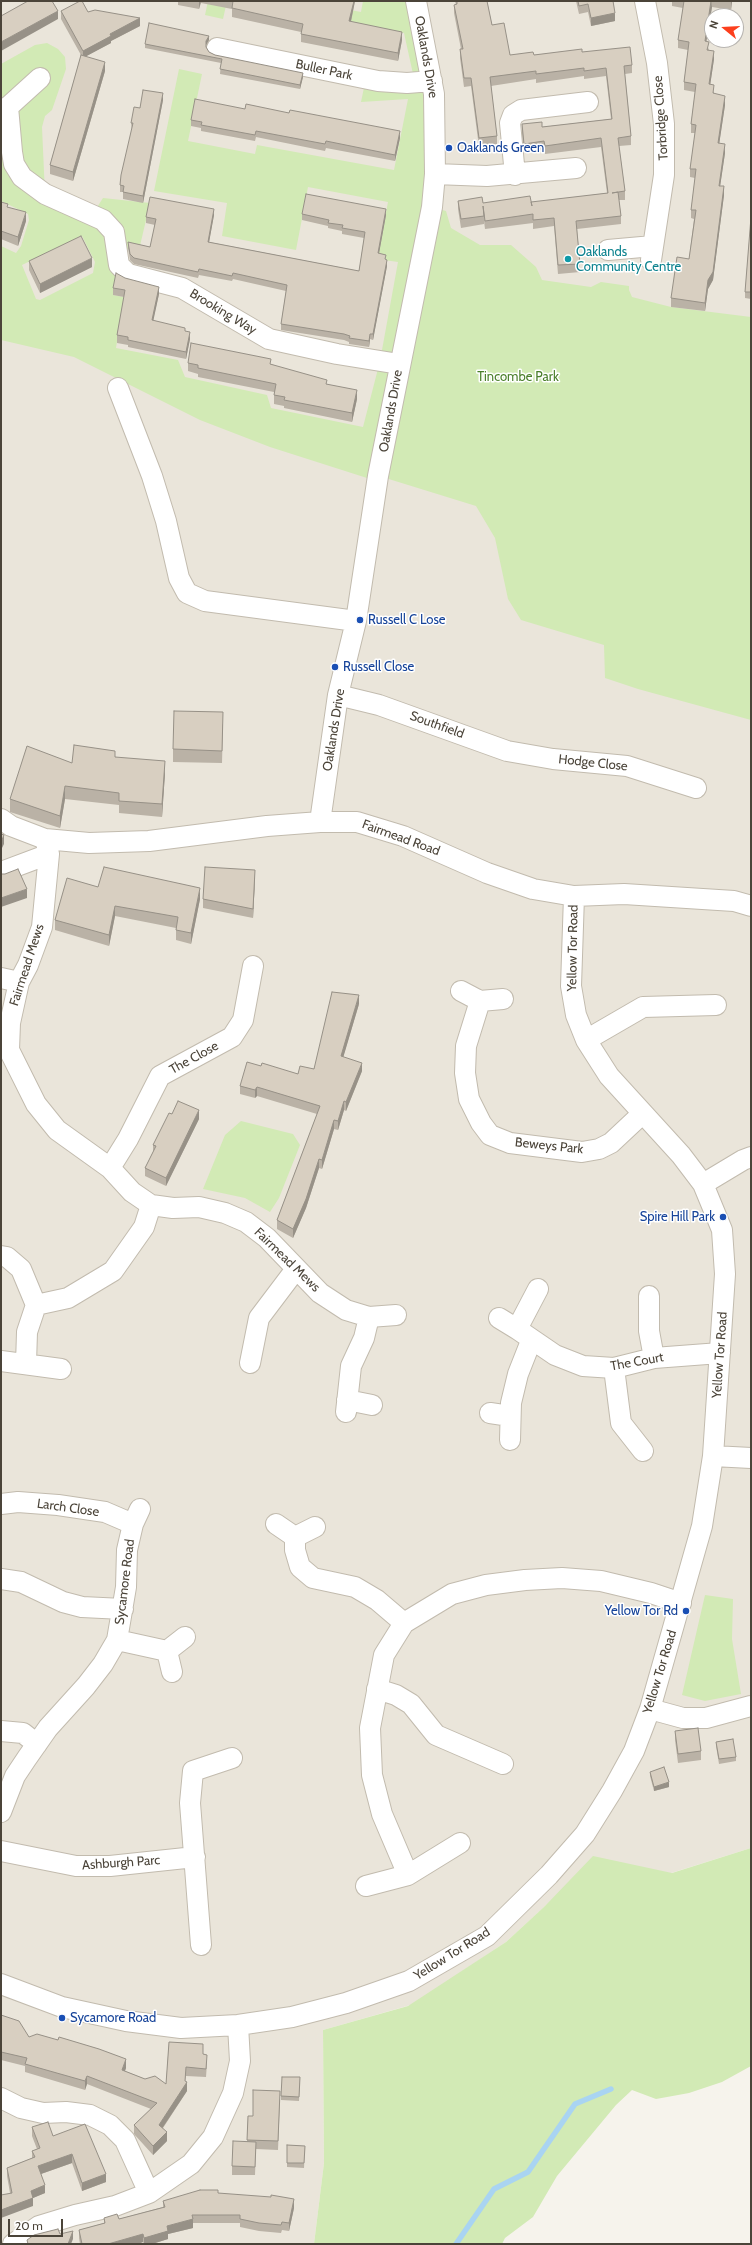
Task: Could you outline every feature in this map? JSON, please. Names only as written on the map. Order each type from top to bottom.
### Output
[{"type":"street","name":"Oaklands Drive","points":[[320,822],[338,695],[356,621],[374,499],[432,207],[435,174],[432,81],[416,1]]},
{"type":"street","name":"Torbridge Close","points":[[608,250],[659,242],[664,175],[664,124],[657,63],[645,1]]},
{"type":"street","name":"Buller Park","points":[[217,48],[378,81],[407,83],[432,81]]},
{"type":"street","name":"Brooking Way","points":[[40,78],[4,108],[14,164],[22,177],[45,194],[103,220],[114,232],[119,265],[128,274],[182,288],[269,339],[337,354],[400,364]]},
{"type":"street","points":[[515,175],[510,123],[513,115],[521,110],[588,99]]},
{"type":"street","points":[[435,174],[487,176],[577,169]]},
{"type":"street","points":[[118,388],[152,476],[166,521],[179,578],[188,593],[205,601],[356,621]]},
{"type":"street","name":"Southfield","points":[[338,695],[399,711],[507,751],[535,756]]},
{"type":"street","name":"Hodge Close","points":[[535,756],[627,766],[696,788]]},
{"type":"street","name":"Fairmead Road","points":[[1,820],[47,847],[89,843],[149,841],[267,826],[320,822],[357,822],[403,836],[487,873],[533,889],[574,896],[624,894],[734,901],[751,906]]},
{"type":"street","points":[[1,872],[47,847]]},
{"type":"street","name":"Fairmead Mews","points":[[47,847],[42,927],[28,965],[10,980],[9,1050],[17,1069],[36,1104],[57,1130],[110,1168],[132,1192],[151,1205],[173,1208],[199,1207],[225,1213],[246,1222],[267,1238],[320,1293],[346,1310],[369,1317],[396,1315]]},
{"type":"street","name":"Yellow Tor Road","points":[[1,1984],[62,2007],[126,2021],[181,2028],[238,2025],[292,2017],[327,2008],[409,1981],[487,1936],[549,1875],[585,1834],[612,1791],[634,1751],[650,1709],[702,1526],[713,1456],[720,1354],[725,1274],[722,1230],[703,1184],[682,1155],[642,1114],[609,1076],[586,1040],[576,1016],[571,986],[574,896]]},
{"type":"street","name":"The Close","points":[[110,1168],[128,1139],[160,1076],[232,1037],[243,1020],[253,966]]},
{"type":"street","points":[[460,991],[480,1001],[504,999]]},
{"type":"street","name":"Beweys Park","points":[[480,1001],[466,1046],[465,1073],[469,1099],[481,1123],[490,1134],[510,1142],[582,1152],[599,1149],[611,1144],[642,1114]]},
{"type":"street","points":[[586,1040],[643,1007],[716,1005]]},
{"type":"street","points":[[703,1184],[743,1160],[751,1157]]},
{"type":"street","points":[[36,1305],[68,1298],[113,1271],[144,1227],[151,1205]]},
{"type":"street","points":[[1,1256],[7,1257],[21,1269],[36,1305],[27,1332],[26,1364]]},
{"type":"street","points":[[250,1363],[259,1318],[296,1269]]},
{"type":"street","points":[[510,1440],[510,1403],[518,1374],[524,1335],[538,1289]]},
{"type":"street","points":[[649,1296],[649,1331],[654,1358]]},
{"type":"street","points":[[369,1317],[364,1338],[351,1366],[347,1406],[372,1405]]},
{"type":"street","name":"The Court","points":[[499,1318],[555,1355],[583,1366],[614,1368],[654,1358],[720,1354]]},
{"type":"street","points":[[1,1361],[61,1369]]},
{"type":"street","points":[[614,1368],[621,1423],[643,1451]]},
{"type":"street","points":[[490,1413],[510,1416]]},
{"type":"street","points":[[713,1456],[751,1458]]},
{"type":"street","name":"Larch Close","points":[[1,1504],[18,1502],[137,1516]]},
{"type":"street","name":"Sycamore Road","points":[[1,1812],[15,1776],[37,1744],[99,1669],[117,1640],[123,1609],[127,1550],[137,1516]]},
{"type":"street","points":[[276,1524],[295,1537]]},
{"type":"street","points":[[295,1537],[315,1527]]},
{"type":"street","points":[[295,1537],[295,1550],[300,1567],[313,1578],[355,1587],[376,1600],[404,1623]]},
{"type":"street","points":[[1,1578],[21,1582],[63,1602],[82,1607],[123,1609]]},
{"type":"street","points":[[408,1874],[382,1814],[372,1775],[370,1728],[384,1655],[404,1623],[452,1594],[486,1585],[525,1580],[562,1578],[601,1581],[651,1593],[681,1603]]},
{"type":"street","points":[[167,1651],[185,1637]]},
{"type":"street","points":[[117,1640],[167,1651]]},
{"type":"street","points":[[167,1651],[172,1672]]},
{"type":"street","points":[[377,1689],[396,1695],[411,1704],[436,1735],[503,1764]]},
{"type":"street","points":[[650,1709],[683,1718],[706,1718],[751,1706]]},
{"type":"street","points":[[1,1731],[23,1734],[37,1744]]},
{"type":"street","points":[[201,1945],[190,1803],[193,1772],[232,1758]]},
{"type":"street","points":[[366,1886],[408,1874],[460,1843]]},
{"type":"street","name":"Ashburgh Parc","points":[[1,1851],[76,1866],[110,1866],[195,1857]]},
{"type":"street","points":[[14,2244],[39,2226],[75,2215],[115,2206],[150,2193],[191,2164],[213,2137],[233,2093],[240,2061],[238,2025]]},
{"type":"street","points":[[2,2100],[21,2108],[43,2113],[66,2112],[90,2115],[110,2125],[125,2140],[150,2193]]},
{"type":"shaded area","points":[[1,1],[751,1],[751,1848],[668,1874],[555,1897],[506,1942],[414,2004],[323,2030],[324,2163],[314,2244],[1,2244]]},
{"type":"green space","points":[[208,1],[227,1],[223,19],[205,15]]},
{"type":"green space","name":"Tincombe Park","points":[[363,1],[416,1],[432,81],[432,207],[446,211],[451,228],[480,245],[511,245],[536,267],[542,280],[591,287],[601,282],[629,286],[632,297],[671,307],[751,317],[751,720],[638,689],[605,678],[604,645],[521,620],[508,599],[495,538],[476,506],[379,476],[368,485],[367,478],[270,447],[200,420],[74,357],[1,340],[1,246],[16,253],[21,246],[29,220],[28,214],[1,201],[1,64],[35,45],[47,43],[58,49],[65,57],[66,69],[52,110],[45,116],[42,127],[45,194],[92,215],[103,198],[150,203],[139,250],[126,249],[113,295],[124,297],[116,348],[178,360],[185,377],[267,395],[271,408],[363,427],[380,361],[398,262],[377,259],[388,202],[308,187],[296,250],[222,236],[227,203],[154,191],[179,69],[202,74],[188,141],[255,154],[257,145],[394,170],[408,99],[361,102],[366,78],[415,83],[404,33],[317,16],[319,4],[361,12]],"holes":[[[82,236],[95,262],[93,273],[40,300],[36,299],[22,265]]]},
{"type":"green space","points":[[241,1121],[293,1134],[300,1145],[279,1198],[270,1212],[245,1198],[203,1189],[225,1135]]},
{"type":"green space","points":[[705,1595],[733,1599],[732,1639],[741,1694],[705,1701],[682,1695]]},
{"type":"green space","points":[[751,1848],[751,2066],[722,2082],[689,2093],[656,2099],[632,2090],[616,2105],[557,2176],[533,2217],[505,2238],[502,2244],[314,2244],[324,2163],[323,2030],[408,2006],[506,1942],[545,1906],[593,1856],[672,1873]]},
{"type":"building","points":[[28,1],[52,1],[58,11],[1,42],[1,16]]},
{"type":"building","points":[[82,1],[88,12],[95,10],[140,18],[83,51],[61,11]]},
{"type":"building","points":[[233,1],[354,1],[349,21],[402,32],[398,53],[301,34],[303,24],[232,8]]},
{"type":"building","points":[[457,1],[487,1],[492,25],[504,23],[510,55],[533,52],[534,55],[582,49],[582,52],[630,47],[632,65],[624,66],[631,136],[618,138],[625,191],[618,192],[621,216],[576,221],[580,264],[558,265],[554,218],[533,220],[533,214],[485,221],[483,206],[484,216],[461,219],[458,201],[482,197],[483,203],[530,196],[531,202],[608,193],[601,138],[545,146],[544,141],[524,144],[522,124],[542,122],[542,127],[612,119],[606,68],[584,71],[584,68],[536,74],[536,71],[490,77],[497,136],[479,138],[471,78],[464,78],[460,49],[463,49],[454,5],[457,4]]},
{"type":"building","points":[[578,1],[613,1],[615,13],[591,18],[588,4],[579,6]]},
{"type":"building","points":[[684,1],[711,1],[710,8],[704,8],[704,48],[714,51],[709,84],[714,85],[713,93],[725,96],[718,143],[725,144],[719,186],[724,186],[713,272],[708,280],[705,303],[671,298],[677,257],[689,259],[696,210],[691,210],[696,169],[690,169],[696,125],[691,124],[696,84],[684,82],[689,42],[678,40]]},
{"type":"building","points":[[149,23],[209,36],[206,41],[206,47],[209,52],[215,55],[303,73],[300,85],[220,69],[222,59],[145,44]]},
{"type":"building","points":[[81,55],[105,62],[73,172],[50,165]]},
{"type":"building","points":[[143,90],[163,93],[143,196],[123,192],[124,186],[120,185],[133,123],[131,123],[134,107],[140,108]]},
{"type":"building","points":[[195,99],[245,109],[246,104],[289,113],[290,110],[400,131],[395,155],[326,141],[325,144],[256,131],[255,135],[201,125],[202,122],[191,120]]},
{"type":"building","points":[[306,194],[386,209],[378,253],[386,255],[385,259],[387,260],[373,334],[370,334],[369,341],[349,338],[350,336],[344,334],[281,324],[287,285],[233,273],[232,276],[199,269],[198,272],[134,258],[130,254],[128,242],[150,247],[156,219],[146,217],[150,197],[214,209],[208,242],[359,271],[365,232],[342,228],[343,225],[328,223],[329,220],[302,214]]},
{"type":"building","points":[[1,202],[8,204],[7,207],[26,212],[18,237],[1,231]]},
{"type":"building","points":[[751,217],[751,292],[745,292]]},
{"type":"building","points":[[81,236],[92,258],[40,284],[29,261]]},
{"type":"building","points":[[116,273],[125,278],[159,287],[152,320],[185,328],[185,331],[190,332],[186,352],[128,340],[128,337],[117,335],[125,290],[113,288]]},
{"type":"building","points":[[191,343],[271,359],[270,364],[327,380],[326,384],[357,390],[352,413],[284,400],[285,397],[274,395],[276,384],[198,368],[198,365],[188,363]]},
{"type":"building","points":[[174,711],[223,712],[222,751],[173,749]]},
{"type":"building","points":[[74,745],[115,751],[115,757],[165,761],[162,804],[119,801],[119,793],[65,786],[60,816],[10,799],[27,746],[72,763]]},
{"type":"building","points":[[1,834],[4,835],[1,842]]},
{"type":"building","points":[[104,867],[200,888],[191,933],[176,930],[178,917],[115,906],[109,935],[55,920],[67,878],[98,887]]},
{"type":"building","points":[[205,867],[255,870],[253,909],[203,899]]},
{"type":"building","points":[[18,869],[27,889],[1,898],[1,874]]},
{"type":"building","points":[[332,992],[359,995],[341,1056],[362,1063],[346,1102],[344,1101],[338,1121],[334,1120],[322,1160],[319,1159],[306,1199],[293,1229],[277,1220],[320,1106],[257,1087],[255,1090],[240,1086],[247,1062],[261,1066],[262,1063],[298,1074],[300,1066],[314,1069]]},
{"type":"building","points":[[178,1101],[199,1110],[166,1178],[145,1168],[156,1146],[153,1145],[169,1113],[172,1114]]},
{"type":"building","points":[[698,1728],[701,1751],[678,1754],[675,1731]]},
{"type":"building","points":[[733,1739],[736,1757],[719,1759],[716,1742]]},
{"type":"building","points":[[664,1767],[669,1782],[654,1787],[650,1772]]},
{"type":"building","points":[[1,2015],[19,2021],[29,2037],[37,2034],[58,2040],[59,2037],[126,2059],[122,2070],[145,2079],[155,2076],[166,2084],[169,2042],[203,2044],[203,2054],[207,2055],[206,2069],[186,2067],[185,2081],[187,2082],[159,2125],[167,2132],[153,2146],[134,2125],[157,2103],[87,2076],[85,2081],[25,2064],[27,2058],[1,2052]]},
{"type":"building","points":[[282,2077],[300,2077],[299,2097],[281,2096]]},
{"type":"building","points":[[253,2090],[280,2091],[278,2141],[247,2140],[248,2116],[253,2116]]},
{"type":"building","points":[[48,2122],[53,2136],[85,2124],[106,2174],[82,2183],[72,2154],[38,2166],[45,2185],[31,2191],[33,2198],[1,2210],[1,2195],[12,2193],[7,2168],[35,2157],[32,2151],[40,2148],[32,2127]]},
{"type":"building","points":[[233,2141],[256,2142],[255,2167],[232,2166]]},
{"type":"building","points":[[287,2145],[305,2146],[304,2163],[287,2163]]},
{"type":"building","points":[[200,2190],[218,2190],[218,2193],[271,2197],[271,2195],[294,2199],[289,2223],[282,2222],[281,2225],[259,2223],[240,2219],[240,2215],[192,2215],[193,2219],[167,2226],[168,2231],[144,2238],[143,2234],[108,2244],[82,2244],[79,2230],[105,2223],[104,2218],[117,2214],[119,2219],[165,2207],[163,2201]]},
{"type":"building","points":[[58,2229],[60,2234],[73,2231],[68,2244],[28,2244],[27,2240],[34,2235]]},
{"type":"waterway","points":[[456,2244],[494,2189],[528,2172],[575,2104],[611,2089]]},
{"type":"place","name":"Oaklands Green","points":[[449,148]]},
{"type":"place","name":"Oaklands Community Centre","points":[[568,259]]},
{"type":"place","name":"Russell C Lose","points":[[360,620]]},
{"type":"place","name":"Russell Close","points":[[335,667]]},
{"type":"place","name":"Spire Hill Park","points":[[723,1217]]},
{"type":"place","name":"Yellow Tor Rd","points":[[686,1611]]},
{"type":"place","name":"Sycamore Road","points":[[62,2018]]}]
